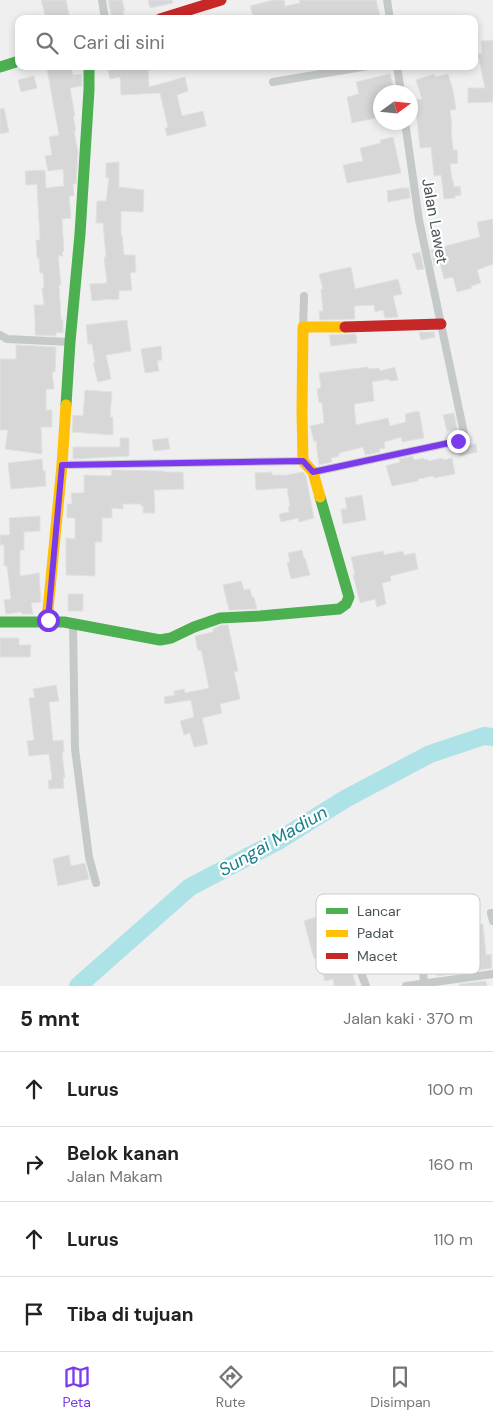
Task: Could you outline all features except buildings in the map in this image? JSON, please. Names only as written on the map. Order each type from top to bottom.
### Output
[{"type":"street","points":[[102,0],[104,15]]},
{"type":"street","points":[[387,0],[389,15]]},
{"type":"street","points":[[172,15],[216,1]]},
{"type":"street","points":[[0,67],[15,62]]},
{"type":"street","points":[[48,620],[80,224],[89,70]]},
{"type":"street","points":[[273,82],[344,70]]},
{"type":"street","points":[[398,70],[400,85]]},
{"type":"street","name":"Jalan Lawet","points":[[313,472],[458,441],[462,439],[464,433],[419,220],[406,130]]},
{"type":"street","points":[[0,622],[48,620],[160,640],[171,638],[220,618],[346,607],[349,597],[313,472],[303,461],[304,296]]},
{"type":"street","points":[[303,327],[441,324]]},
{"type":"street","points":[[0,335],[7,339],[70,342]]},
{"type":"street","points":[[62,465],[303,461]]},
{"type":"street","points":[[73,623],[75,750],[89,857],[96,883]]},
{"type":"street","points":[[361,974],[366,986]]},
{"type":"street","points":[[423,974],[424,984]]},
{"type":"street","points":[[406,986],[493,974]]},
{"type":"waterway","name":"Sungai Madiun","points":[[78,986],[190,887],[278,841],[345,799],[430,754],[484,736],[493,737]]},
{"type":"traffic: fast","points":[[0,67],[15,62]]},
{"type":"traffic: fast","points":[[66,405],[80,234],[89,70]]},
{"type":"traffic: fast","points":[[0,622],[64,622],[160,640],[171,638],[220,618],[339,609],[346,604],[349,597],[320,497]]},
{"type":"traffic: slow","points":[[320,497],[313,472],[303,461],[303,327],[345,327]]},
{"type":"traffic: slow","points":[[47,620],[66,405]]},
{"type":"traffic: jam","points":[[173,15],[221,0]]},
{"type":"traffic: jam","points":[[345,327],[441,324]]},
{"type":"route","points":[[48,620],[62,465],[303,461],[313,472],[458,441]]}]
